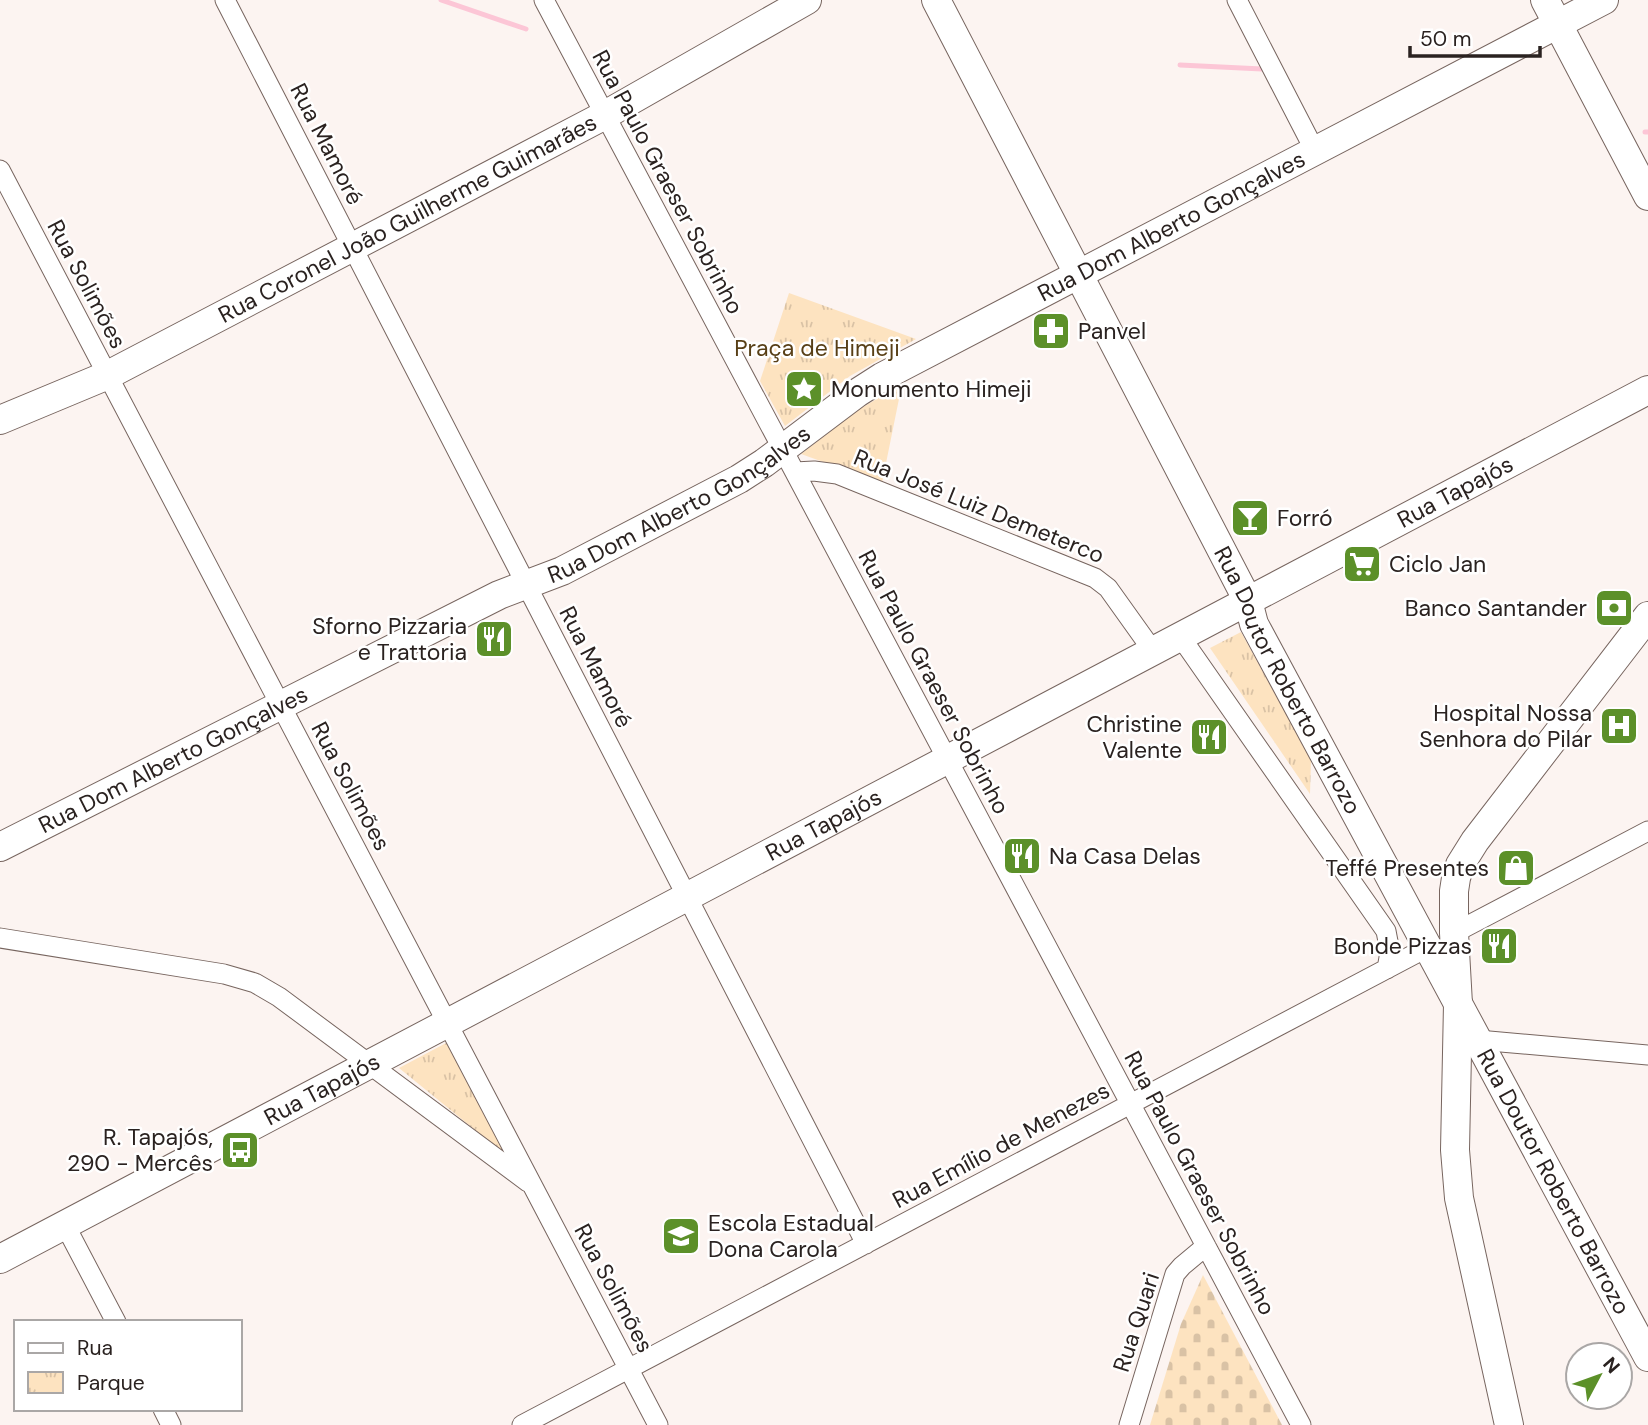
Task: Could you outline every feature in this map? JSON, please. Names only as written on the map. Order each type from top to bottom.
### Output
[{"type":"main road","name":"Rua Coronel João Guilherme Guimarães","points":[[0,420],[108,375],[605,116],[807,0]]},
{"type":"main road","name":"Rua Doutor Roberto Barrozo","points":[[936,0],[1248,601],[1254,624],[1648,1357]]},
{"type":"main road","name":"Rua Dom Alberto Gonçalves","points":[[0,846],[499,595],[562,571],[706,498],[764,463],[789,460],[857,393],[882,377],[1315,151],[1551,12],[1604,0]]},
{"type":"main road","points":[[1551,12],[1648,195]]},
{"type":"main road","name":"Rua Tapajós","points":[[0,1259],[1648,390]]},
{"type":"main road","points":[[1509,1425],[1459,1198],[1455,1150],[1458,1004],[1454,933],[1456,878],[1465,855],[1648,616]]},
{"type":"main road","points":[[1411,916],[1434,931],[1454,933]]},
{"type":"main road","points":[[1457,1060],[1478,1040]]},
{"type":"street","name":"Rua Mamoré","points":[[225,0],[866,1244]]},
{"type":"street","name":"Rua Paulo Graeser Sobrinho","points":[[544,0],[1301,1425]]},
{"type":"street","points":[[1237,0],[1315,151]]},
{"type":"street","name":"Rua Solimões","points":[[0,170],[658,1425]]},
{"type":"street","name":"Rua José Luiz Demeterco","points":[[789,460],[837,474],[1095,578],[1108,588],[1153,651]]},
{"type":"street","points":[[1180,636],[1386,932],[1390,952],[1387,969]]},
{"type":"street","points":[[1454,933],[1648,831]]},
{"type":"street","points":[[1,936],[224,974],[255,983],[279,997],[532,1185]]},
{"type":"street","name":"Rua Emílio de Menezes","points":[[522,1425],[1427,947]]},
{"type":"street","points":[[1478,1040],[1648,1055]]},
{"type":"street","points":[[65,1225],[115,1320]]},
{"type":"street","name":"Rua Quari","points":[[1129,1425],[1175,1274],[1206,1246]]},
{"type":"green space","name":"Praça de Himeji","points":[[789,293],[916,339],[850,376],[785,426],[760,381]]},
{"type":"green space","name":"Praça de Himeji","points":[[902,384],[882,483],[801,454],[858,410]]},
{"type":"green space","points":[[1241,632],[1311,760],[1310,794],[1210,648]]},
{"type":"green space","points":[[448,1042],[507,1156],[399,1068]]},
{"type":"green space","points":[[1203,1275],[1282,1425],[1150,1425],[1181,1324]]},
{"type":"waterway","points":[[441,0],[526,29]]},
{"type":"waterway","points":[[1180,65],[1262,69]]},
{"type":"place","name":"Panvel","points":[[1051,331]]},
{"type":"place","name":"Monumento Himeji","points":[[804,389]]},
{"type":"place","name":"Forró","points":[[1250,518]]},
{"type":"place","name":"Ciclo Jan","points":[[1362,564]]},
{"type":"place","name":"Banco Santander","points":[[1614,608]]},
{"type":"place","name":"Sforno Pizzaria e Trattoria","points":[[494,639]]},
{"type":"place","name":"Hospital Nossa Senhora do Pilar","points":[[1619,726]]},
{"type":"place","name":"Christine Valente","points":[[1209,737]]},
{"type":"place","name":"Na Casa Delas","points":[[1022,856]]},
{"type":"place","name":"Teffé Presentes","points":[[1516,868]]},
{"type":"place","name":"Bonde Pizzas","points":[[1499,946]]},
{"type":"place","name":"R. Tapajós, 290 - Mercês","points":[[240,1150]]},
{"type":"place","name":"Escola Estadual Dona Carola","points":[[681,1236]]}]
